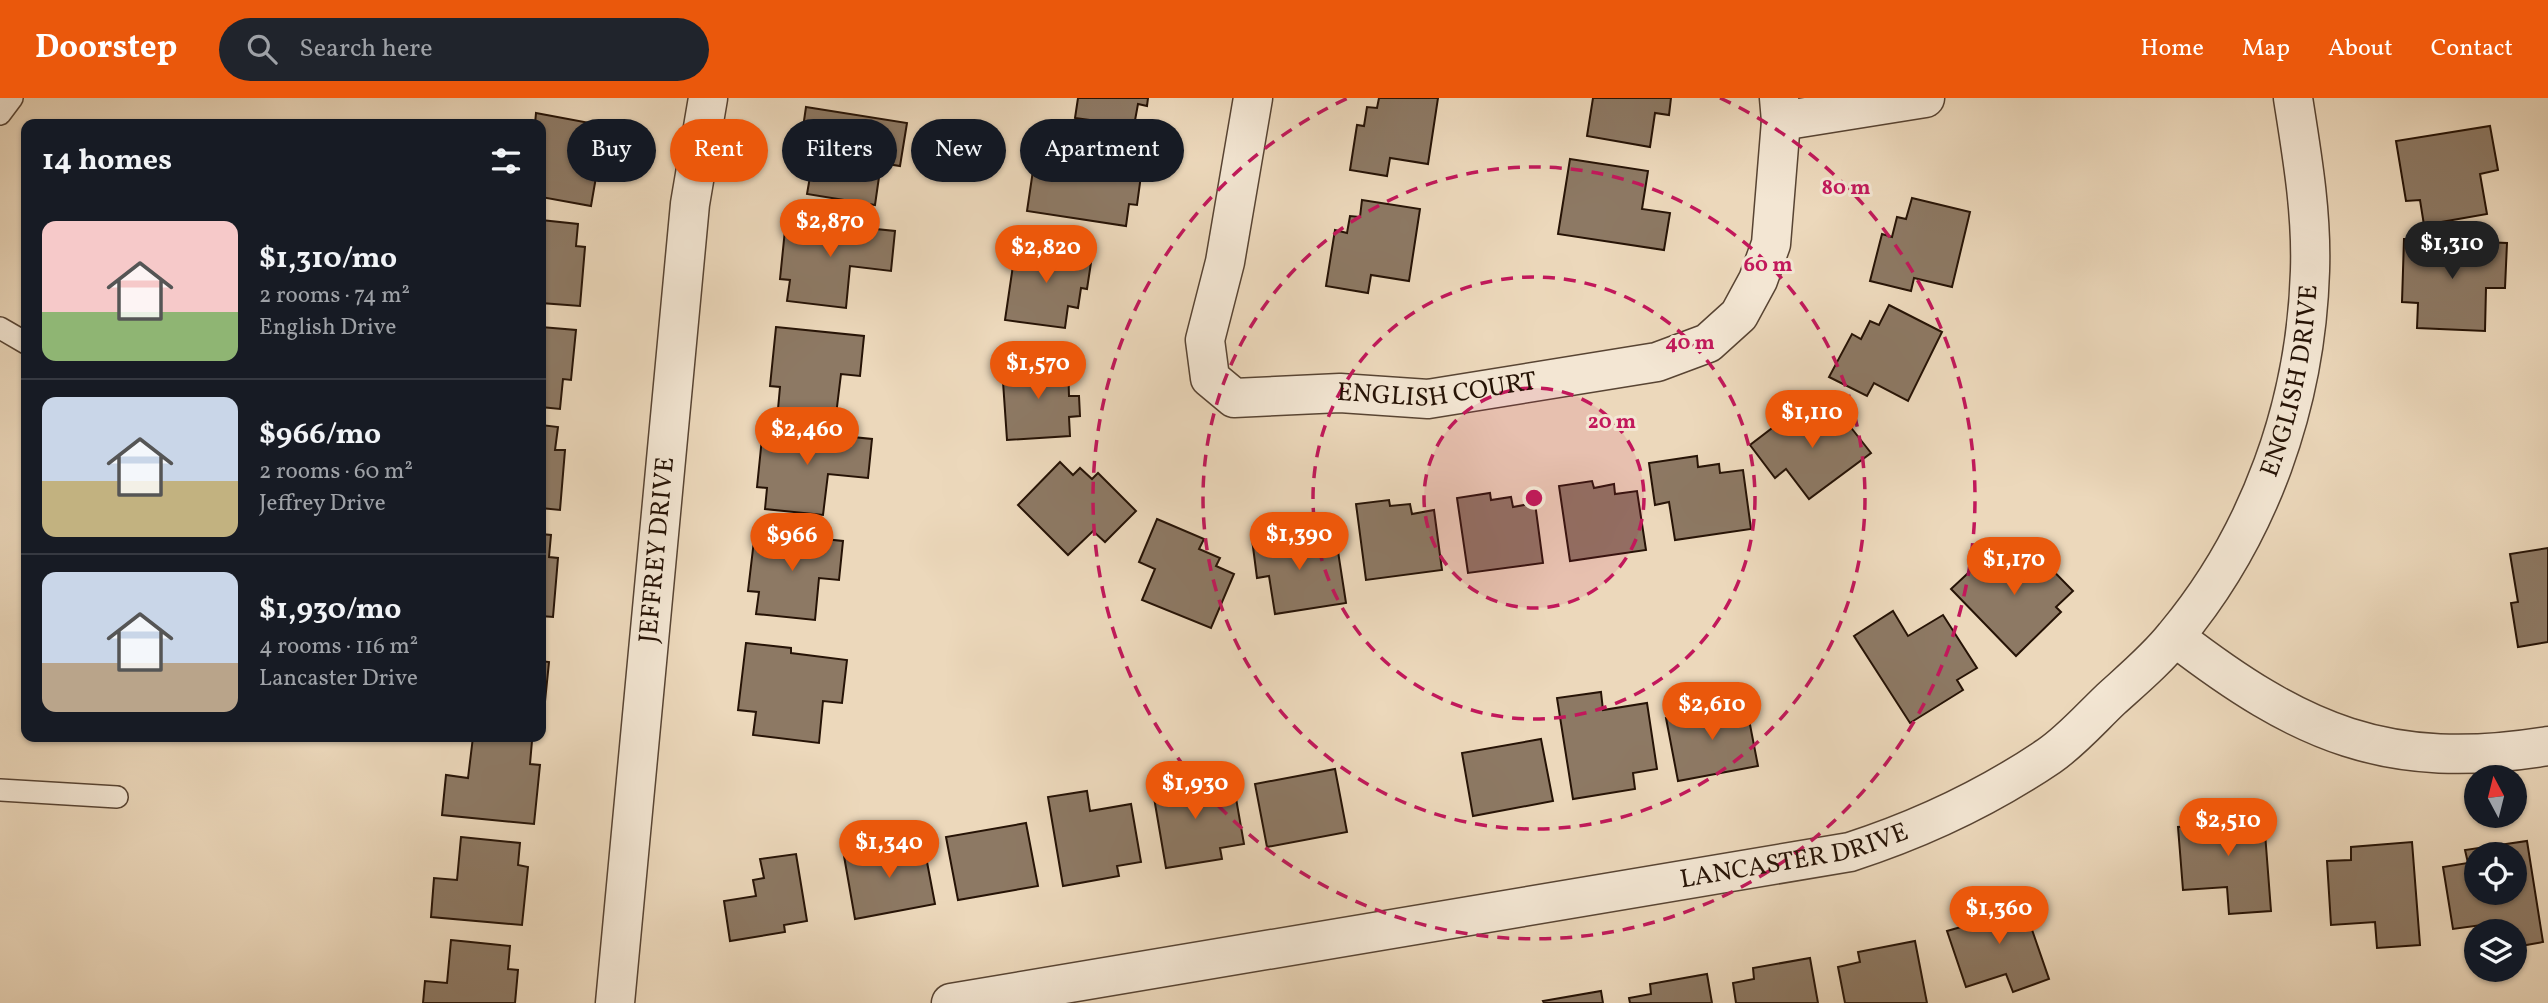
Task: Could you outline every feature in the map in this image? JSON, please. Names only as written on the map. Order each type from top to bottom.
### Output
[{"type":"street","name":"JEFFREY DRIVE","points":[[615,1003],[691,204],[708,98]]},
{"type":"street","name":"ENGLISH COURT","points":[[1253,98],[1224,262],[1205,340],[1209,378],[1234,398],[1340,393],[1427,399],[1657,362],[1708,343],[1739,315],[1758,280],[1771,244],[1780,109],[1925,98]]},
{"type":"street","name":"ENGLISH DRIVE","points":[[2175,637],[2218,575],[2252,516],[2273,470],[2293,402],[2310,271],[2305,174],[2293,98]]},
{"type":"street","points":[[2175,637],[2225,676],[2289,715],[2357,741],[2432,753],[2464,754],[2548,746]]},
{"type":"street","name":"LANCASTER DRIVE","points":[[951,1003],[1850,852],[1910,833],[1956,811],[2051,755],[2175,637]]},
{"type":"lane","points":[[0,114],[12,98]]},
{"type":"lane","points":[[0,328],[21,339]]},
{"type":"lane","points":[[0,790],[117,797]]},
{"type":"building","points":[[1078,98],[1148,98],[1147,106],[1138,104],[1135,119],[1075,118]]},
{"type":"building","points":[[1379,98],[1438,98],[1428,164],[1390,158],[1387,176],[1350,170],[1357,125],[1364,126],[1367,107],[1377,108]]},
{"type":"building","points":[[1593,98],[1671,98],[1669,115],[1655,113],[1650,147],[1587,136]]},
{"type":"building","points":[[806,107],[882,119],[804,119]]},
{"type":"building","points":[[536,113],[568,119],[567,182],[595,182],[591,206],[546,198],[546,119],[535,119]]},
{"type":"building","points":[[897,121],[907,123],[900,166],[897,166]]},
{"type":"building","points":[[2490,126],[2498,170],[2480,174],[2487,214],[2424,225],[2420,200],[2406,201],[2396,141]]},
{"type":"building","points":[[1570,159],[1648,171],[1642,209],[1670,213],[1664,250],[1558,234]]},
{"type":"building","points":[[809,182],[878,182],[875,205],[807,194]]},
{"type":"building","points":[[1031,182],[1140,182],[1137,205],[1129,204],[1126,226],[1027,211]]},
{"type":"building","points":[[1912,198],[1970,212],[1952,287],[1914,278],[1911,291],[1870,281],[1882,234],[1892,237],[1897,217],[1906,219]]},
{"type":"building","points":[[1362,200],[1420,209],[1409,281],[1371,275],[1368,293],[1326,286],[1335,230],[1347,233],[1350,216],[1360,217]]},
{"type":"building","points":[[786,220],[895,231],[891,271],[850,266],[846,308],[787,301],[790,280],[780,279]]},
{"type":"building","points":[[546,221],[578,224],[576,246],[585,247],[580,306],[546,303]]},
{"type":"building","points":[[2404,239],[2507,243],[2505,288],[2486,288],[2485,331],[2417,328],[2418,303],[2402,302]]},
{"type":"building","points":[[1016,245],[1092,256],[1087,289],[1081,288],[1078,308],[1068,306],[1065,328],[1005,320]]},
{"type":"building","points":[[1889,305],[1942,332],[1908,401],[1874,383],[1867,396],[1829,377],[1852,334],[1861,339],[1870,321],[1879,325]]},
{"type":"building","points":[[546,327],[576,330],[571,380],[563,379],[560,409],[546,408]]},
{"type":"building","points":[[776,327],[864,336],[860,376],[841,374],[836,415],[778,409],[780,387],[770,386]]},
{"type":"building","points":[[1068,363],[1069,396],[1079,396],[1080,416],[1069,417],[1070,436],[1007,440],[1002,367]]},
{"type":"building","points":[[1834,406],[1871,453],[1809,499],[1786,469],[1775,478],[1750,445],[1788,416],[1794,423],[1811,412],[1817,419]]},
{"type":"building","points":[[546,426],[558,427],[555,450],[565,450],[560,510],[546,509]]},
{"type":"building","points":[[763,428],[872,439],[868,478],[828,474],[823,515],[765,509],[767,488],[757,487]]},
{"type":"building","points":[[1697,456],[1698,467],[1719,464],[1720,473],[1743,470],[1751,529],[1675,540],[1669,502],[1655,505],[1649,463]]},
{"type":"building","points":[[1060,462],[1073,475],[1080,468],[1092,479],[1098,473],[1136,511],[1105,542],[1093,531],[1068,555],[1018,505]]},
{"type":"building","points":[[1592,481],[1594,488],[1614,484],[1615,494],[1637,491],[1646,550],[1570,561],[1559,486]]},
{"type":"building","points":[[1490,493],[1491,500],[1511,497],[1513,507],[1535,503],[1543,563],[1468,573],[1457,498]]},
{"type":"building","points":[[1389,500],[1390,506],[1410,504],[1412,514],[1434,510],[1442,570],[1366,580],[1356,504]]},
{"type":"building","points":[[1157,519],[1204,539],[1199,549],[1220,558],[1216,566],[1234,574],[1211,628],[1142,600],[1155,569],[1139,562]]},
{"type":"building","points":[[755,532],[843,541],[839,580],[819,578],[815,620],[756,614],[759,592],[748,591]]},
{"type":"building","points":[[1293,533],[1294,541],[1318,537],[1320,548],[1337,545],[1346,603],[1275,614],[1269,576],[1257,578],[1252,539]]},
{"type":"building","points":[[546,534],[551,535],[549,557],[558,558],[553,617],[546,616]]},
{"type":"building","points":[[2024,541],[2073,591],[2056,607],[2061,612],[2016,656],[1951,589],[1981,561],[1991,572]]},
{"type":"building","points":[[2548,548],[2548,642],[2518,647],[2511,603],[2518,602],[2510,554]]},
{"type":"building","points":[[1893,611],[1908,636],[1943,615],[1977,668],[1957,680],[1963,690],[1910,723],[1854,636]]},
{"type":"building","points":[[746,643],[791,648],[791,653],[847,660],[842,703],[823,701],[819,743],[753,735],[756,712],[738,710]]},
{"type":"building","points":[[546,662],[549,662],[546,692]]},
{"type":"building","points":[[1601,692],[1603,710],[1647,703],[1657,769],[1633,773],[1635,789],[1573,799],[1557,698]]},
{"type":"building","points":[[1746,704],[1758,766],[1678,781],[1666,718]]},
{"type":"building","points":[[1541,739],[1553,801],[1473,816],[1462,753]]},
{"type":"building","points":[[472,742],[532,742],[530,764],[540,765],[534,824],[442,815],[446,775],[468,778]]},
{"type":"building","points":[[1335,769],[1347,832],[1267,847],[1255,784]]},
{"type":"building","points":[[1190,773],[1193,794],[1234,787],[1244,844],[1220,848],[1222,859],[1166,868],[1151,780]]},
{"type":"building","points":[[1087,791],[1090,811],[1131,804],[1141,862],[1117,866],[1119,876],[1063,886],[1048,797]]},
{"type":"building","points":[[2263,807],[2271,911],[2229,914],[2227,887],[2183,890],[2178,827],[2203,825],[2202,812]]},
{"type":"building","points":[[1026,823],[1038,886],[958,900],[946,837]]},
{"type":"building","points":[[461,837],[520,843],[518,865],[528,867],[522,925],[431,917],[434,878],[457,880]]},
{"type":"building","points":[[923,841],[935,904],[855,919],[844,856]]},
{"type":"building","points":[[2527,841],[2543,942],[2527,945],[2527,919],[2464,919],[2464,928],[2453,929],[2443,867],[2464,864],[2464,905],[2527,905],[2527,842],[2520,842]]},
{"type":"building","points":[[2412,842],[2420,945],[2377,948],[2375,922],[2331,925],[2327,861],[2351,860],[2351,847]]},
{"type":"building","points":[[796,854],[807,921],[784,925],[785,932],[730,941],[724,901],[756,896],[753,880],[764,878],[760,859]]},
{"type":"building","points":[[2020,895],[2049,979],[2013,992],[2006,974],[1966,987],[1947,931],[1968,925],[1965,914]]},
{"type":"building","points":[[451,940],[510,946],[508,969],[518,970],[515,1003],[423,1003],[425,981],[447,983]]},
{"type":"building","points":[[1915,941],[1927,1003],[1845,1003],[1838,967],[1860,962],[1858,952]]},
{"type":"building","points":[[1810,958],[1818,1003],[1736,1003],[1733,983],[1754,979],[1753,968]]},
{"type":"building","points":[[1707,974],[1712,1003],[1630,1003],[1629,998],[1651,994],[1650,984]]},
{"type":"building","points":[[1601,991],[1603,1003],[1543,1001]]}]
